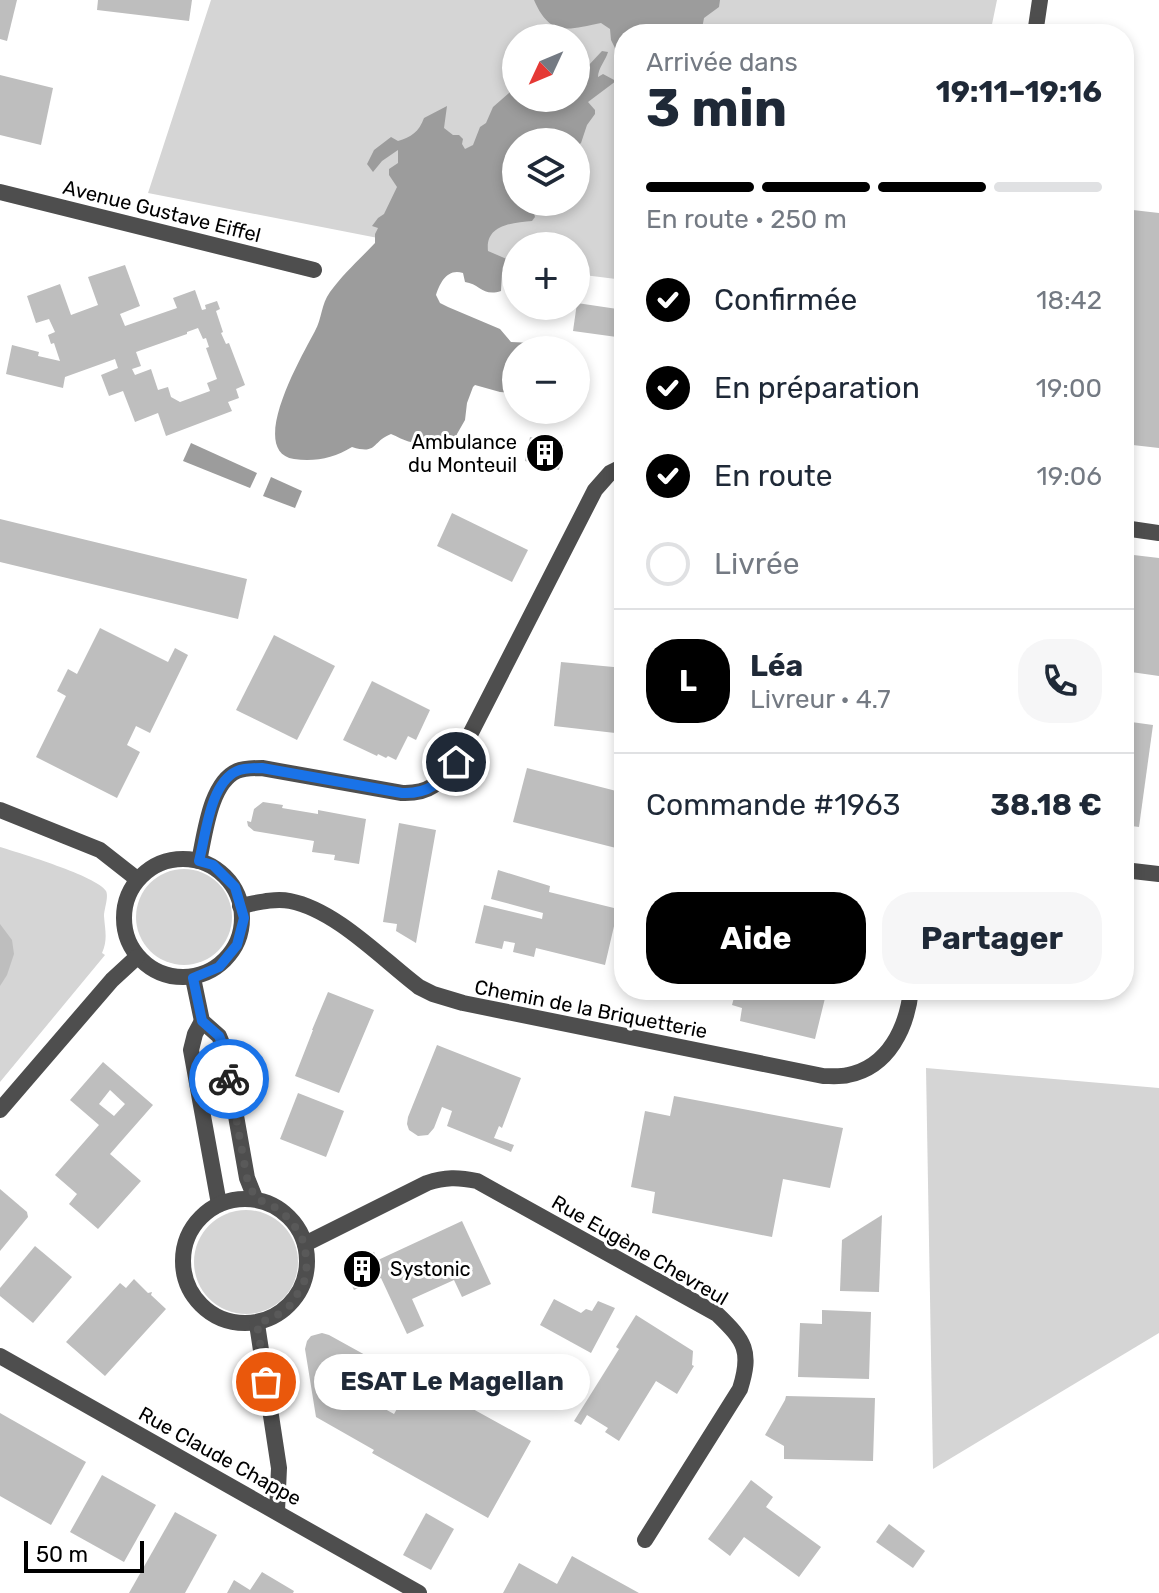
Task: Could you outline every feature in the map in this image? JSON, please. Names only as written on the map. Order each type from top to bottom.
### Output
[{"type":"street","points":[[1036,24],[1040,0]]},
{"type":"street","name":"Avenue Gustave Eiffel","points":[[0,192],[314,270]]},
{"type":"street","points":[[199,861],[213,800],[228,777],[239,770],[262,768],[416,794],[441,781],[456,762],[595,490],[614,471]]},
{"type":"street","points":[[1134,529],[1159,533]]},
{"type":"street","points":[[0,810],[100,850],[137,879]]},
{"type":"street","points":[[178,858],[199,861],[213,865],[235,887],[244,918],[237,945],[219,967],[193,978],[162,975],[137,957],[124,932],[124,904],[137,879],[157,863],[178,858]]},
{"type":"street","points":[[1134,871],[1159,874]]},
{"type":"street","name":"Chemin de la Briquetterie","points":[[240,906],[288,900],[306,906],[341,925],[419,987],[448,999],[823,1076],[847,1076],[864,1070],[884,1055],[893,1046],[903,1026],[910,1000]]},
{"type":"street","points":[[0,1110],[112,980],[137,957]]},
{"type":"street","points":[[193,978],[202,1021],[219,1036],[224,1048],[247,1178],[255,1198]]},
{"type":"street","points":[[202,1021],[191,1050],[219,1204]]},
{"type":"street","name":"Rue Eugène Chevreul","points":[[305,1244],[427,1183],[461,1177],[477,1181],[717,1314],[734,1330],[745,1349],[747,1366],[740,1389],[645,1540]]},
{"type":"street","points":[[255,1198],[273,1206],[291,1220],[305,1244],[307,1276],[292,1304],[276,1316],[257,1324],[223,1320],[198,1301],[183,1274],[185,1242],[202,1216],[219,1204],[255,1198]]},
{"type":"street","points":[[257,1324],[279,1468],[277,1511]]},
{"type":"street","name":"Rue Claude Chappe","points":[[0,1356],[419,1593]]},
{"type":"shaded area","points":[[211,0],[997,0],[992,24],[614,24],[614,279],[590,276],[590,232],[502,232],[502,262],[148,193]]},
{"type":"shaded area","points":[[534,0],[720,0],[719,7],[704,18],[703,24],[614,24],[614,46],[610,29],[601,23],[552,24]]},
{"type":"shaded area","points":[[602,51],[608,52],[598,77],[603,74],[614,82],[590,100],[590,64]]},
{"type":"shaded area","points":[[502,99],[502,112],[590,112],[590,104],[595,110],[586,128],[502,128],[502,216],[535,217],[532,221],[502,227],[491,235],[488,251],[502,257],[501,291],[486,291],[465,282],[463,273],[457,272],[445,278],[436,295],[440,303],[500,329],[506,336],[502,336],[502,392],[473,387],[465,420],[454,443],[411,442],[391,434],[370,449],[352,447],[324,458],[294,459],[281,452],[275,439],[276,421],[290,379],[317,326],[327,297],[375,243],[378,228],[372,226],[384,214],[397,187],[389,175],[389,169],[398,163],[398,150],[373,172],[367,164],[374,150],[391,137],[398,141],[411,136],[424,118],[447,106],[444,128],[463,139],[465,149],[473,145],[493,107]]},
{"type":"shaded area","points":[[191,443],[257,473],[250,488],[183,461]]},
{"type":"shaded area","points":[[271,477],[302,491],[295,508],[263,496]]},
{"type":"shaded area","points":[[0,847],[88,879],[100,885],[107,896],[104,916],[106,939],[102,953],[105,955],[0,1082]]},
{"type":"shaded area","points":[[184,869],[202,873],[218,883],[228,899],[232,917],[228,935],[218,951],[202,961],[184,965],[166,961],[150,951],[140,935],[136,917],[140,899],[150,883],[166,873]]},
{"type":"shaded area","points":[[926,1068],[1159,1088],[1159,1333],[933,1469]]},
{"type":"shaded area","points":[[246,1210],[266,1214],[283,1225],[294,1242],[298,1262],[294,1282],[283,1299],[266,1310],[246,1314],[226,1310],[209,1299],[198,1282],[194,1262],[198,1242],[209,1225],[226,1214]]},
{"type":"building","points":[[0,0],[17,0],[7,41],[0,39]]},
{"type":"building","points":[[98,0],[192,0],[189,21],[97,10]]},
{"type":"building","points":[[0,75],[53,88],[41,145],[0,135]]},
{"type":"building","points":[[1134,210],[1159,213],[1159,448],[1134,445]]},
{"type":"building","points":[[125,265],[140,306],[120,314],[125,326],[177,308],[173,298],[195,290],[202,310],[206,309],[205,305],[217,301],[221,333],[226,344],[229,343],[245,385],[236,389],[239,398],[228,402],[232,411],[166,436],[158,413],[135,422],[123,391],[109,396],[101,375],[118,368],[115,359],[65,377],[63,388],[6,374],[12,345],[60,361],[48,335],[55,332],[49,319],[36,323],[27,296],[60,284],[71,315],[98,305],[88,277]],"holes":[[[198,328],[203,339],[206,338],[209,347],[206,348],[217,379],[207,383],[210,391],[180,402],[171,397],[168,387],[158,390],[151,369],[135,375],[132,369],[141,366],[136,352]]]},
{"type":"building","points":[[590,305],[614,309],[614,337],[573,331],[575,320],[590,320]]},
{"type":"building","name":"Ambulance du Monteuil","points":[[530,437],[564,445],[559,470],[525,461]]},
{"type":"building","points":[[452,513],[528,550],[512,582],[437,546]]},
{"type":"building","points":[[0,519],[247,579],[238,619],[0,562]]},
{"type":"building","points":[[1134,555],[1159,558],[1159,676],[1134,672]]},
{"type":"building","points":[[100,628],[168,662],[175,648],[188,655],[150,733],[136,726],[127,745],[140,752],[117,798],[36,757],[66,696],[57,691],[68,669],[77,674]]},
{"type":"building","points":[[274,635],[335,666],[297,740],[236,710]]},
{"type":"building","points":[[561,662],[614,667],[614,733],[554,726]]},
{"type":"building","points":[[372,681],[430,710],[416,740],[408,736],[396,760],[377,756],[343,740]]},
{"type":"building","points":[[1134,722],[1153,725],[1139,827],[1134,826]]},
{"type":"building","points":[[527,768],[614,790],[614,847],[513,822]]},
{"type":"building","points":[[263,802],[318,814],[318,810],[366,819],[359,864],[334,860],[335,855],[312,852],[314,841],[254,831],[247,821],[251,822],[254,809]]},
{"type":"building","points":[[399,823],[436,830],[416,943],[396,931],[397,924],[383,922]]},
{"type":"building","points":[[498,870],[550,886],[549,892],[614,908],[614,926],[605,965],[536,948],[534,957],[513,952],[515,943],[504,941],[502,949],[475,943],[484,905],[542,919],[543,913],[491,899]]},
{"type":"building","points":[[0,924],[12,940],[14,954],[0,986]]},
{"type":"building","points":[[328,992],[374,1010],[339,1093],[295,1076]]},
{"type":"building","points":[[733,1000],[825,1000],[815,1039],[740,1021],[742,1008],[732,1005]]},
{"type":"building","points":[[437,1045],[521,1078],[502,1128],[499,1126],[494,1138],[514,1145],[511,1152],[447,1126],[452,1111],[442,1107],[428,1135],[418,1136],[409,1130],[408,1117]]},
{"type":"building","points":[[103,1062],[153,1105],[110,1154],[141,1181],[98,1229],[69,1204],[77,1194],[55,1175],[99,1125],[70,1100]],"holes":[[[110,1090],[125,1104],[114,1116],[99,1104]]]},
{"type":"building","points":[[298,1093],[344,1111],[326,1157],[280,1139]]},
{"type":"building","points":[[674,1096],[843,1128],[830,1188],[783,1179],[772,1237],[652,1213],[655,1192],[631,1187],[645,1111],[670,1116]]},
{"type":"building","points":[[0,1189],[27,1212],[28,1217],[0,1251]]},
{"type":"building","points":[[882,1215],[879,1292],[840,1291],[842,1240]]},
{"type":"building","points":[[462,1221],[491,1284],[462,1297],[454,1280],[412,1299],[424,1326],[407,1334],[381,1278],[354,1290],[343,1266],[374,1252],[378,1260]]},
{"type":"building","points":[[35,1246],[72,1277],[33,1323],[0,1296],[0,1288]]},
{"type":"building","points":[[134,1279],[148,1293],[152,1292],[151,1295],[166,1309],[105,1376],[66,1342],[120,1283],[126,1288]]},
{"type":"building","points":[[554,1299],[581,1313],[586,1309],[592,1311],[598,1301],[615,1308],[591,1353],[540,1325]]},
{"type":"building","points":[[822,1310],[871,1312],[869,1379],[798,1377],[800,1323],[822,1324]]},
{"type":"building","points":[[636,1315],[693,1351],[694,1366],[677,1394],[656,1381],[619,1441],[605,1432],[608,1428],[587,1415],[581,1425],[574,1421],[619,1349],[616,1347]]},
{"type":"building","points":[[322,1333],[367,1356],[349,1389],[394,1414],[415,1377],[531,1441],[488,1518],[372,1453],[374,1450],[316,1417],[305,1349],[311,1336]]},
{"type":"building","points":[[786,1396],[875,1398],[873,1461],[784,1459],[784,1446],[765,1435]]},
{"type":"building","points":[[0,1413],[86,1462],[51,1525],[0,1496]]},
{"type":"building","points":[[102,1475],[156,1505],[124,1562],[70,1532]]},
{"type":"building","points":[[751,1480],[773,1497],[766,1507],[821,1547],[799,1577],[744,1537],[730,1556],[708,1539]]},
{"type":"building","points":[[175,1512],[217,1535],[185,1593],[129,1593]]},
{"type":"building","points":[[426,1513],[454,1529],[431,1570],[403,1555]]},
{"type":"building","points":[[889,1524],[925,1551],[913,1568],[876,1542]]},
{"type":"building","points":[[572,1556],[639,1593],[503,1593],[519,1563],[557,1584]]},
{"type":"building","points":[[262,1572],[293,1593],[227,1593],[234,1580],[250,1590]]},
{"type":"way so far","points":[[229,1079],[247,1178],[255,1198],[273,1206],[291,1220],[305,1244],[307,1276],[292,1304],[276,1316],[257,1324],[266,1382]]},
{"type":"place","name":"Ambulance du Monteuil","points":[[545,453]]},
{"type":"place","name":"Systonic","points":[[362,1269]]},
{"type":"place","name":"ESAT Le Magellan","points":[[266,1382]]},
{"type":"route","points":[[229,1079],[219,1036],[202,1021],[193,978],[219,967],[237,945],[244,918],[235,887],[213,865],[199,861],[213,800],[220,788],[228,777],[239,770],[262,768],[416,794],[441,781],[456,762]]}]
